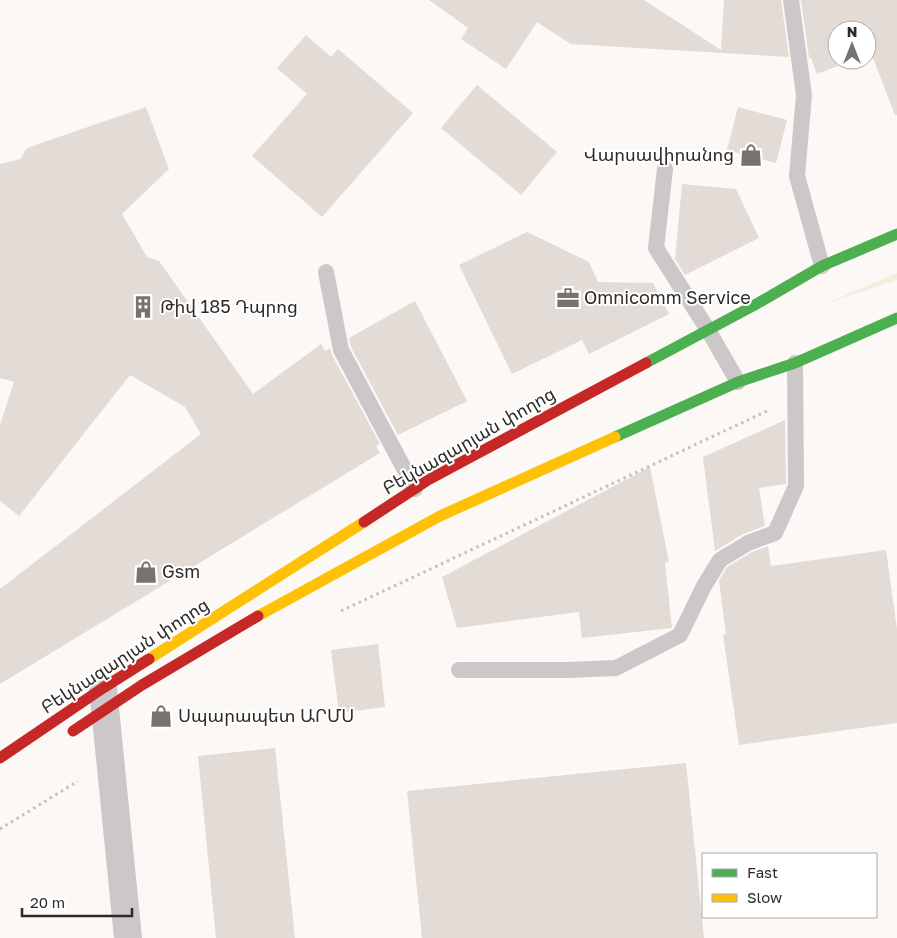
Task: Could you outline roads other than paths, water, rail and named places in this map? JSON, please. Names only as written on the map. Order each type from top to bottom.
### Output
[{"type":"street","name":"Բեկնազարյան փողոց","points":[[0,758],[105,699],[254,593],[428,480],[708,330],[822,266],[897,234]]},
{"type":"street","name":"Բեկնազարյան փողոց","points":[[65,736],[105,699],[142,685],[258,616],[440,516],[738,382],[795,363],[897,318]]},
{"type":"street","points":[[105,699],[128,938]]},
{"type":"lane","points":[[791,0],[804,95],[796,176],[822,266]]},
{"type":"lane","points":[[665,169],[656,248],[708,330],[738,382]]},
{"type":"lane","points":[[326,272],[341,350],[415,489]]},
{"type":"lane","points":[[459,670],[616,668],[680,634],[704,586],[720,560],[748,543],[775,533],[796,486],[795,363]]},
{"type":"place","name":"Վարսավիրանոց","points":[[751,155]]},
{"type":"place","name":"Omnicomm Service","points":[[568,298]]},
{"type":"place","name":"Թիվ 185 Դպրոց","points":[[143,307]]},
{"type":"place","name":"Gsm","points":[[146,572]]},
{"type":"place","name":"Սպարապետ ԱՐՄՍ","points":[[161,716]]}]
